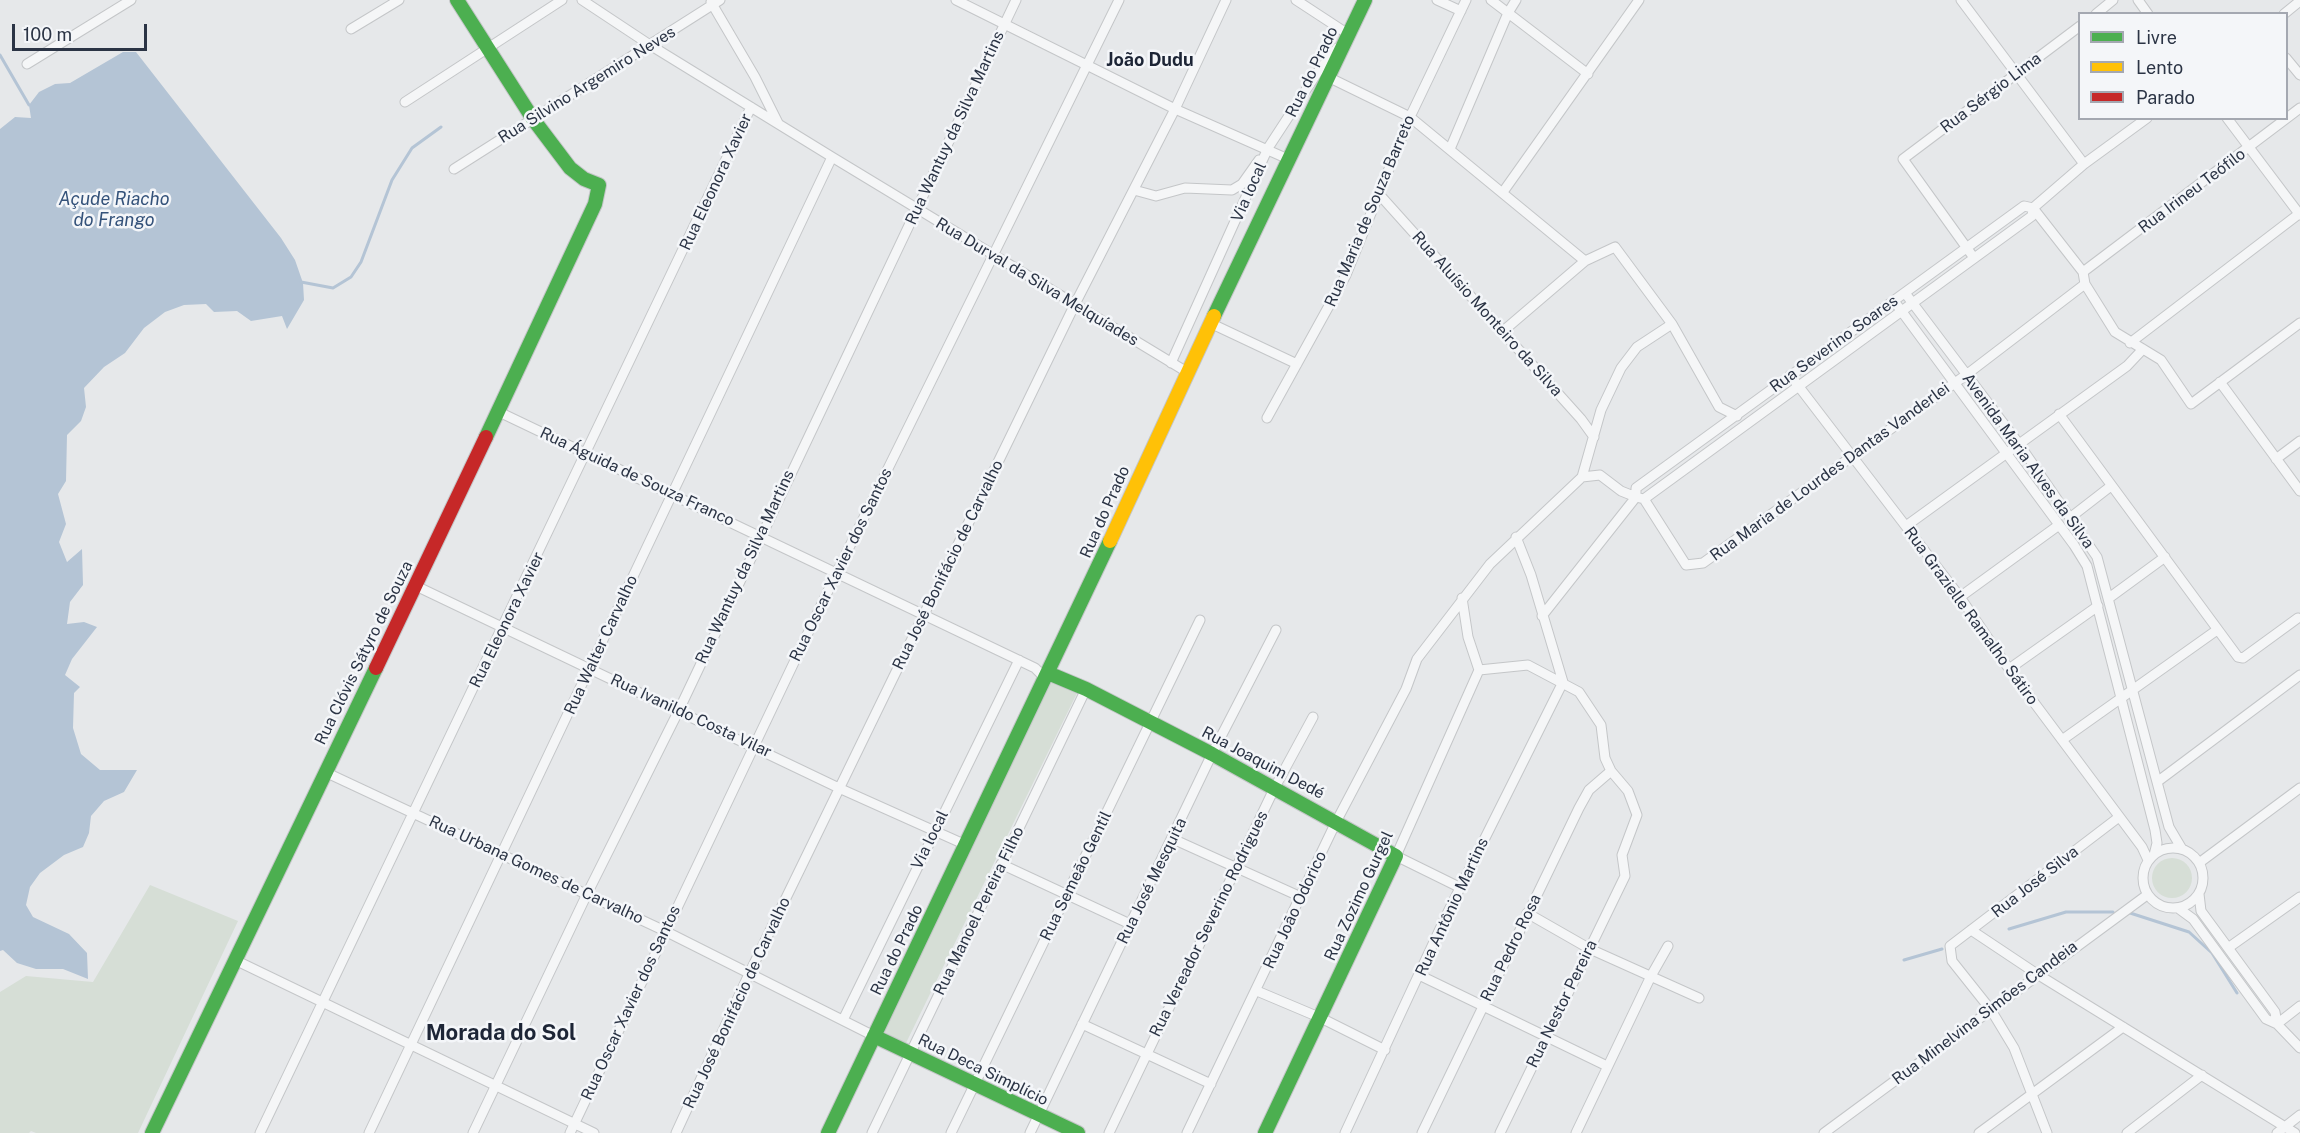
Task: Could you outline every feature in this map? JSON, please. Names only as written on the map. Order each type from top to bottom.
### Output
[{"type":"street","points":[[27,64],[131,0]]},
{"type":"street","points":[[351,29],[399,0]]},
{"type":"street","points":[[457,0],[534,118]]},
{"type":"street","points":[[405,102],[562,0]]},
{"type":"street","name":"Rua Durval da Silva Melquíades","points":[[582,0],[650,45],[832,157],[1187,372]]},
{"type":"street","points":[[956,0],[1087,67],[1288,159]]},
{"type":"street","name":"Rua Wantuy da Silva Martins","points":[[473,1133],[587,894],[679,710],[759,535],[918,209],[1016,0]]},
{"type":"street","name":"Rua Oscar Xavier dos Santos","points":[[572,1128],[837,572],[1119,0]]},
{"type":"street","name":"Rua José Bonifácio de Carvalho","points":[[676,1133],[749,974],[841,789],[1075,303],[1175,109],[1226,0]]},
{"type":"street","points":[[1296,0],[1348,34]]},
{"type":"street","name":"Rua do Prado","points":[[828,1133],[1365,0]]},
{"type":"street","points":[[1437,0],[1461,11]]},
{"type":"street","name":"Rua Maria de Souza Barreto","points":[[1267,418],[1346,275],[1410,117],[1466,0]]},
{"type":"street","points":[[1491,0],[1588,74]]},
{"type":"street","points":[[1450,149],[1508,13],[1516,0]]},
{"type":"street","points":[[1503,192],[1639,0]]},
{"type":"street","points":[[1961,0],[2084,164]]},
{"type":"street","points":[[2098,12],[2113,0]]},
{"type":"street","points":[[2286,12],[2300,1]]},
{"type":"street","points":[[714,2],[778,123]]},
{"type":"street","name":"Rua Silvino Argemiro Neves","points":[[454,169],[714,2]]},
{"type":"street","name":"Rua Sérgio Lima","points":[[1967,247],[1904,159],[2078,27]]},
{"type":"street","name":"Via local","points":[[1171,363],[1268,148],[1317,73],[1348,34]]},
{"type":"street","points":[[2288,60],[2300,75]]},
{"type":"street","points":[[1328,77],[1410,117],[1584,261]]},
{"type":"street","name":"Rua Eleonora Xavier","points":[[260,1133],[751,107]]},
{"type":"street","name":"Rua Irineu Teófilo","points":[[2288,117],[2300,108]]},
{"type":"street","name":"Rua Clóvis Sátyro de Souza","points":[[152,1133],[416,586],[595,204],[599,185],[585,179],[570,168],[534,118]]},
{"type":"street","name":"Rua Severino Soares","points":[[1638,495],[1750,422],[1903,312],[2032,216],[2033,208],[2084,164],[2144,120]]},
{"type":"street","points":[[2130,343],[2300,214],[2228,120]]},
{"type":"street","name":"Rua Irineu Teófilo","points":[[2083,272],[2285,120]]},
{"type":"street","points":[[1134,190],[1156,196],[1185,188],[1232,190],[1242,184],[1268,148]]},
{"type":"street","name":"Rua Walter Carvalho","points":[[369,1133],[832,157]]},
{"type":"street","name":"Rua Aluísio Monteiro da Silva","points":[[1378,193],[1581,419],[1594,437]]},
{"type":"street","name":"Rua Severino Soares","points":[[1638,495],[1735,416],[1790,375],[2024,206],[2033,208]]},
{"type":"street","points":[[2033,208],[2083,272],[2085,284],[2115,332],[2161,360],[2191,404],[2300,323]]},
{"type":"street","points":[[1967,247],[1974,258]]},
{"type":"street","points":[[1502,332],[1584,261],[1615,248],[1672,324],[1719,407],[1750,422]]},
{"type":"street","name":"Rua Maria de Lourdes Dantas Vanderlei","points":[[1638,495],[1686,565],[1703,563],[1966,375],[2085,284]]},
{"type":"street","name":"Avenida Maria Alves da Silva","points":[[1905,293],[2019,444],[2097,557],[2169,827],[2182,849]]},
{"type":"street","name":"Avenida Maria Alves da Silva","points":[[1894,301],[2007,453],[2087,566],[2155,830],[2157,843],[2151,857]]},
{"type":"street","points":[[1210,323],[1297,364]]},
{"type":"street","points":[[1542,616],[1638,495],[1621,491],[1599,475],[1582,477],[1601,410],[1621,368],[1637,347],[1672,324]]},
{"type":"street","points":[[1906,526],[2127,366],[2143,349]]},
{"type":"street","name":"Rua Grazielle Ramalho Sátiro","points":[[1790,375],[1960,597],[2009,669],[2151,857]]},
{"type":"street","points":[[2220,382],[2300,491]]},
{"type":"street","name":"Rua Águida de Souza Franco","points":[[497,411],[1045,671]]},
{"type":"street","points":[[2059,414],[2238,657],[2243,658],[2298,618]]},
{"type":"street","points":[[2276,459],[2300,441]]},
{"type":"street","name":"Rua João Odorico","points":[[1187,1133],[1336,822],[1406,689],[1417,659],[1462,598],[1516,537],[1582,477]]},
{"type":"street","points":[[2071,517],[2111,486]]},
{"type":"street","points":[[1960,597],[2059,525]]},
{"type":"street","points":[[1516,537],[1531,575],[1563,682]]},
{"type":"street","points":[[2109,598],[2165,556]]},
{"type":"street","name":"Rua Ivanildo Costa Vilar","points":[[416,586],[504,626],[841,789],[966,845]]},
{"type":"street","points":[[1462,598],[1468,637],[1479,670],[1528,665],[1579,692],[1601,725],[1605,758],[1611,771]]},
{"type":"street","points":[[2009,669],[2098,606]]},
{"type":"street","name":"Rua Semeão Gentil","points":[[951,1133],[1200,620]]},
{"type":"street","name":"Rua José Mesquita","points":[[1030,1133],[1212,754],[1276,630]]},
{"type":"street","points":[[2062,740],[2217,630]]},
{"type":"street","name":"Via local","points":[[843,1020],[1018,660]]},
{"type":"street","name":"Rua Zozimo Gurgel","points":[[1265,1133],[1396,856],[1479,670]]},
{"type":"street","name":"Rua Joaquim Dedé","points":[[1045,671],[1086,689],[1212,754],[1396,856],[1459,887]]},
{"type":"street","points":[[2157,782],[2300,675]]},
{"type":"street","name":"Rua Antônio Martins","points":[[1349,1132],[1459,887],[1563,682]]},
{"type":"street","name":"Rua Manoel Pereira Filho","points":[[872,1133],[1086,689]]},
{"type":"street","name":"Rua Vereador Severino Rodrigues","points":[[1109,1133],[1274,789],[1313,717]]},
{"type":"street","name":"Rua Nestor Pereira","points":[[1500,1133],[1625,876],[1622,855],[1637,815],[1628,791],[1611,771]]},
{"type":"street","name":"Rua Pedro Rosa","points":[[1422,1133],[1527,913],[1589,790],[1611,771]]},
{"type":"street","name":"Rua Urbana Gomes de Carvalho","points":[[325,772],[665,931],[874,1036]]},
{"type":"street","points":[[2199,863],[2300,788]]},
{"type":"street","name":"Rua José Silva","points":[[1990,1010],[1952,961],[1950,946],[2119,817]]},
{"type":"street","points":[[1173,839],[1300,897]]},
{"type":"street","points":[[2277,1024],[2275,1012],[2201,911],[2199,894],[2203,882],[2199,863],[2182,849],[2165,849],[2151,857],[2142,879],[2147,895],[2159,906],[2178,908],[2193,918],[2266,1019],[2277,1024],[2300,1048]]},
{"type":"street","points":[[1001,864],[1130,924]]},
{"type":"street","points":[[2178,908],[2190,903],[2199,894]]},
{"type":"street","name":"Rua Minelvina Simões Candeia","points":[[1824,1133],[2147,895]]},
{"type":"street","points":[[2228,948],[2300,897]]},
{"type":"street","points":[[1527,913],[1590,949],[1699,998]]},
{"type":"street","points":[[1971,930],[2037,974],[2295,1133]]},
{"type":"street","points":[[1576,1133],[1650,976],[1668,946]]},
{"type":"street","points":[[235,960],[495,1083],[572,1128],[594,1133]]},
{"type":"street","points":[[1419,975],[1607,1066]]},
{"type":"street","points":[[1257,991],[1321,1018],[1385,1050]]},
{"type":"street","points":[[2277,1024],[2300,1006]]},
{"type":"street","points":[[1990,1010],[2014,1048],[2047,1133]]},
{"type":"street","points":[[1082,1024],[1211,1084]]},
{"type":"street","points":[[1979,1133],[2122,1027]]},
{"type":"street","name":"Rua Deca Simplício","points":[[874,1036],[975,1082],[1078,1133]]},
{"type":"street","points":[[2127,1133],[2202,1075]]},
{"type":"street","points":[[2277,1133],[2300,1115]]},
{"type":"shaded area","points":[[1052,681],[1077,693],[906,1043],[882,1031]]},
{"type":"shaded area","points":[[2172,858],[2186,864],[2192,878],[2186,892],[2172,898],[2158,892],[2152,878],[2158,864]]},
{"type":"shaded area","points":[[150,885],[238,921],[138,1133],[36,1133],[31,1131],[29,1133],[0,1133],[0,992],[26,976],[93,982]]},
{"type":"water","name":"Açude Riacho do Frango","points":[[123,52],[136,52],[281,238],[295,260],[303,283],[304,300],[287,329],[282,316],[251,321],[237,311],[214,312],[206,304],[184,305],[165,312],[144,328],[125,353],[104,367],[84,388],[86,407],[81,421],[67,435],[66,481],[58,494],[66,524],[59,542],[67,562],[82,549],[83,585],[70,602],[67,624],[84,622],[97,627],[72,659],[65,675],[80,687],[74,693],[73,728],[81,754],[100,770],[137,770],[124,792],[104,801],[91,816],[89,833],[83,847],[64,855],[40,873],[30,887],[26,905],[33,917],[69,934],[87,953],[88,979],[63,969],[36,969],[17,963],[3,950],[0,951],[0,129],[15,117],[31,118],[29,105],[39,92],[55,84],[70,83]]},
{"type":"waterway","points":[[0,55],[29,105]]},
{"type":"waterway","points":[[301,282],[333,288],[351,277],[361,262],[392,180],[412,148],[441,127]]},
{"type":"waterway","points":[[2009,929],[2066,912],[2113,912]]},
{"type":"waterway","points":[[2127,912],[2189,932],[2212,953],[2237,993]]},
{"type":"waterway","points":[[1904,960],[1942,949]]},
{"type":"traffic: fast","points":[[457,0],[533,119],[570,168],[584,179],[599,185],[595,204],[486,437]]},
{"type":"traffic: fast","points":[[1214,316],[1365,0]]},
{"type":"traffic: fast","points":[[828,1133],[1110,541]]},
{"type":"traffic: fast","points":[[152,1133],[376,668]]},
{"type":"traffic: fast","points":[[1048,673],[1086,689],[1212,754],[1396,856],[1265,1133]]},
{"type":"traffic: fast","points":[[874,1036],[1078,1133]]},
{"type":"traffic: slow","points":[[1110,541],[1214,316]]},
{"type":"traffic: jam","points":[[376,668],[486,437]]},
{"type":"district","name":"João Dudu","points":[[1150,60]]},
{"type":"district","name":"Morada do Sol","points":[[501,1033]]}]
